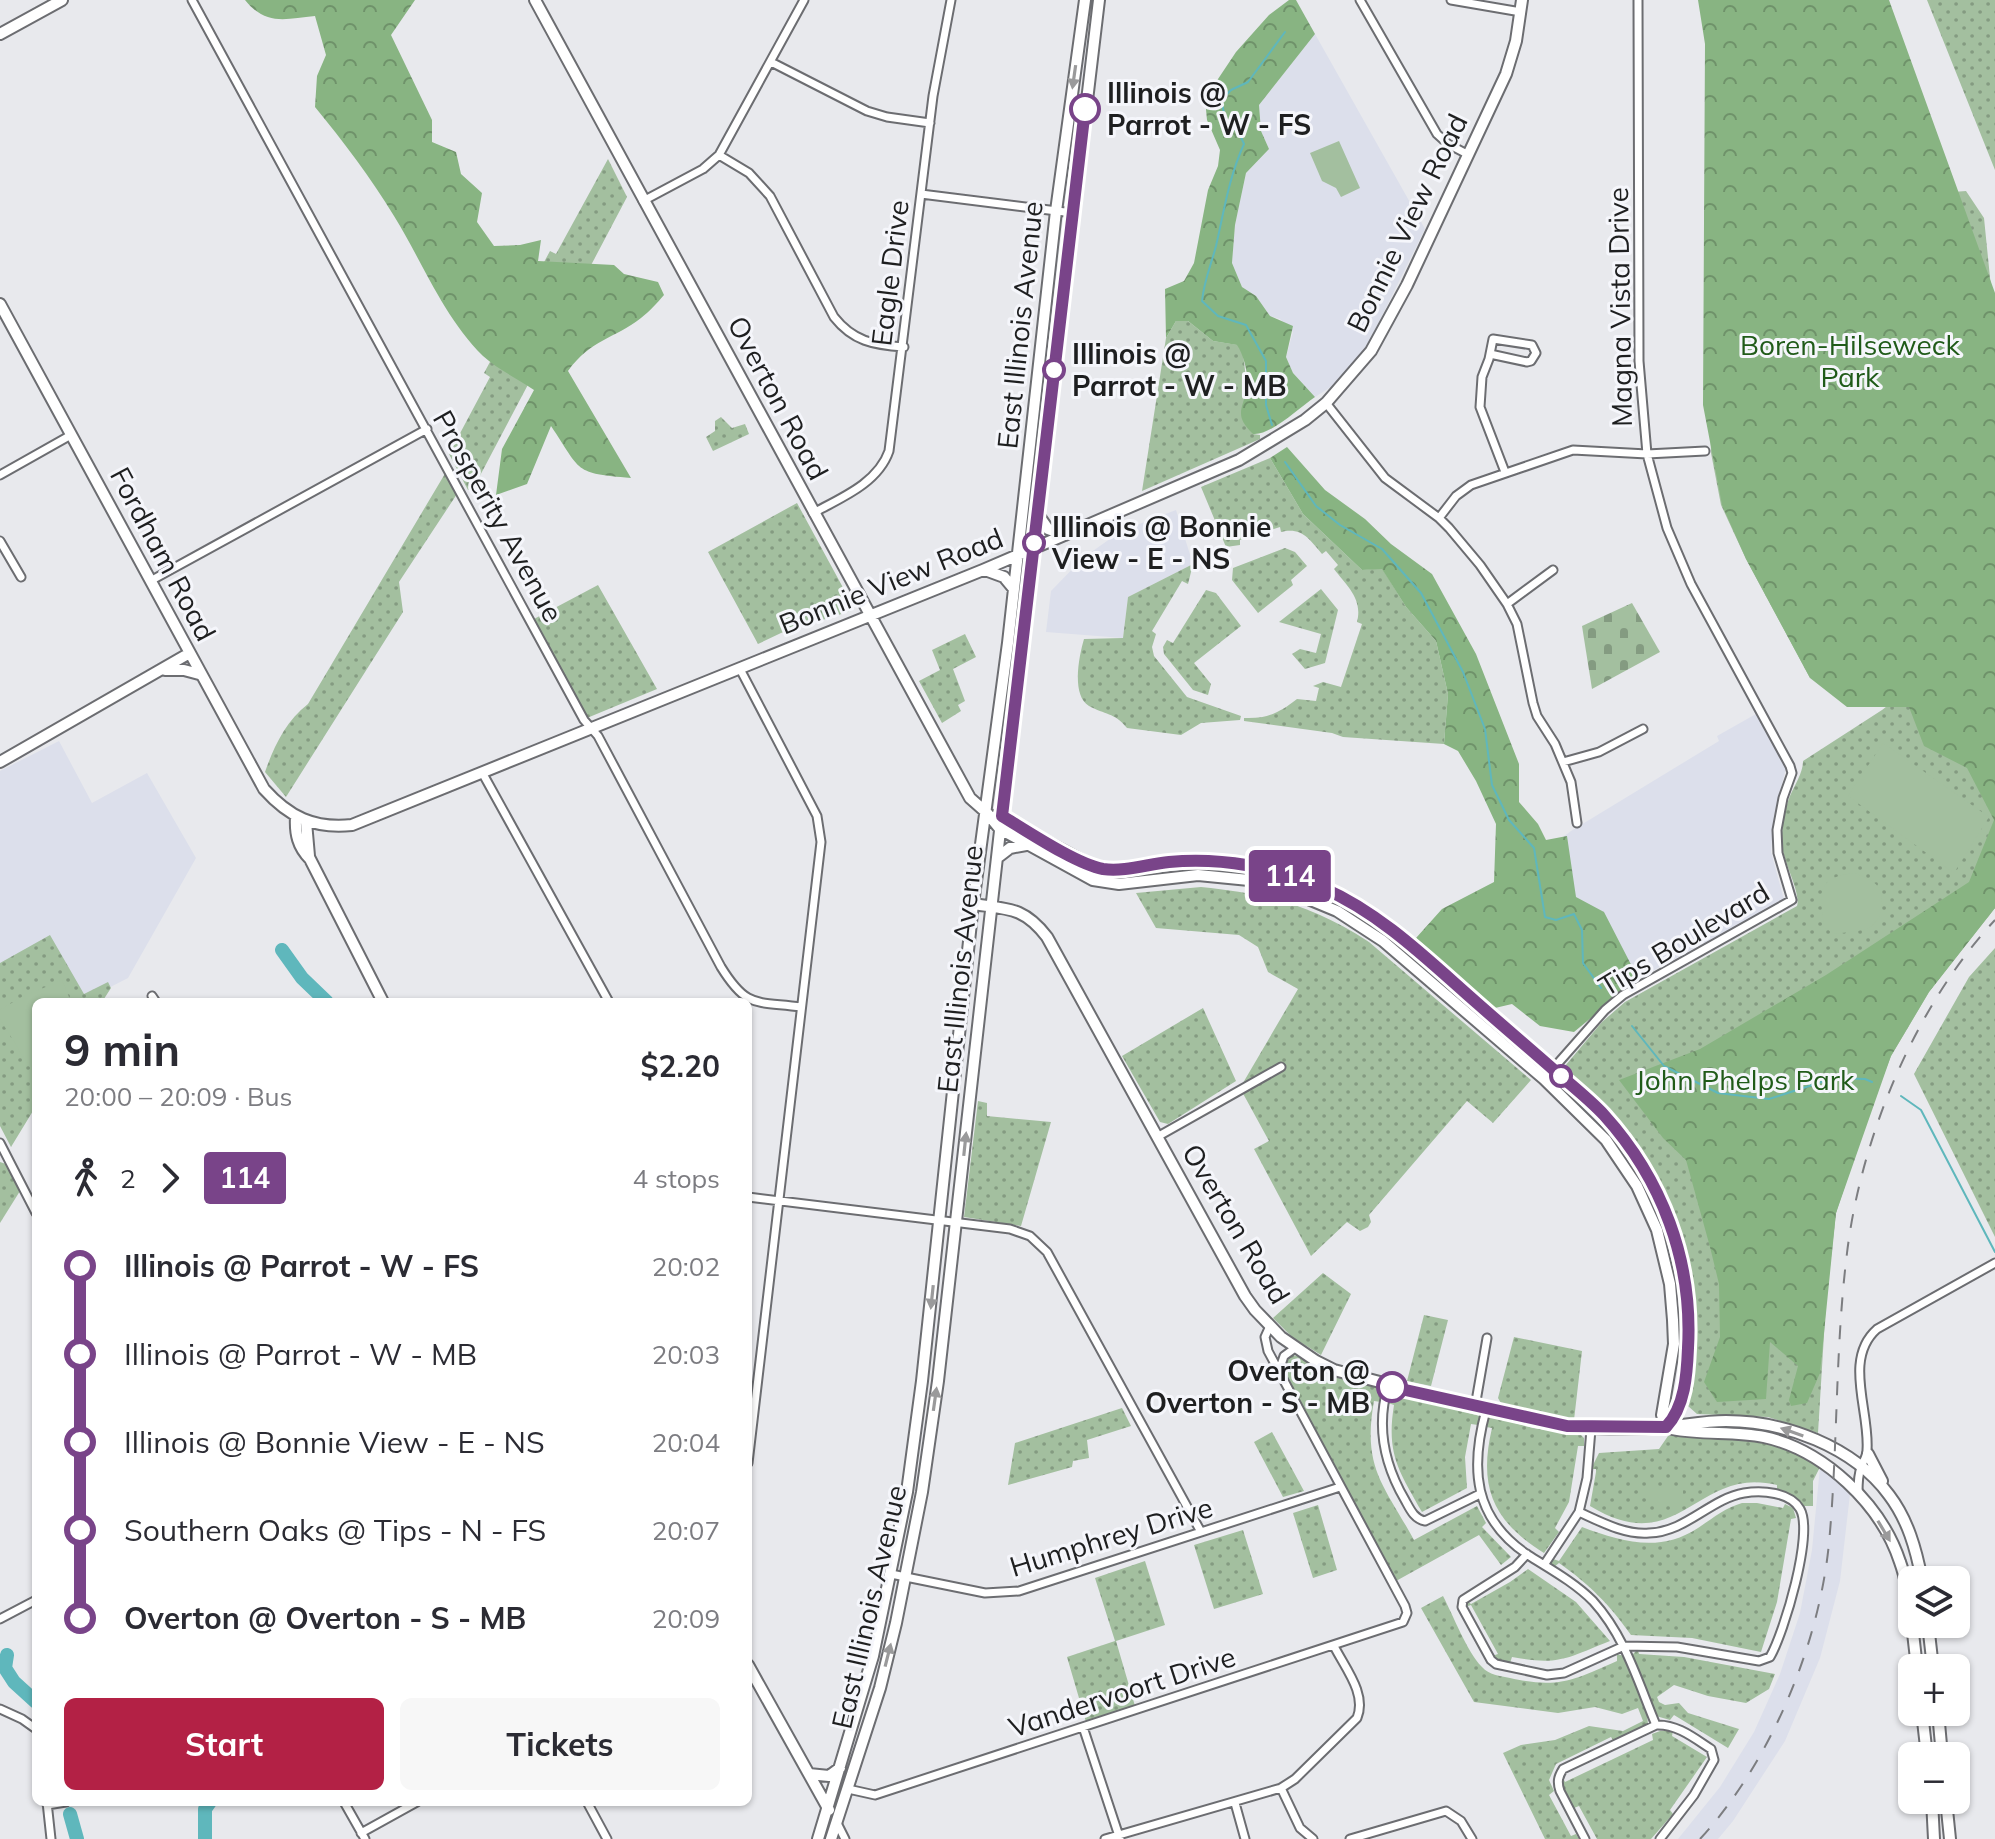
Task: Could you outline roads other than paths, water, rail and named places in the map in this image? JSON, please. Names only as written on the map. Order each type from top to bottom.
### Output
[{"type":"street","points":[[0,34],[62,0]]},
{"type":"street","name":"Prosperity Avenue","points":[[192,0],[576,706],[598,736],[733,987],[746,998]]},
{"type":"street","name":"Overton Road","points":[[535,0],[964,790],[1000,829],[1084,877],[1110,883]]},
{"type":"street","points":[[643,201],[703,169],[719,155],[804,0]]},
{"type":"street","name":"Eagle Drive","points":[[813,513],[847,495],[881,470],[886,461],[904,347],[930,123],[951,0]]},
{"type":"street","name":"East Illinois Avenue","points":[[818,1839],[866,1684],[907,1492],[940,1220],[973,904],[1014,589],[1056,211],[1085,0]]},
{"type":"street","name":"East Illinois Avenue","points":[[831,1839],[880,1688],[906,1578],[925,1477],[1099,0]]},
{"type":"street","points":[[1360,0],[1428,121],[1448,144],[1467,154]]},
{"type":"street","points":[[1451,0],[1521,12]]},
{"type":"street","name":"Bonnie View Road","points":[[301,820],[324,826],[352,825],[483,774],[1033,549],[1256,452],[1305,420],[1326,403],[1371,351],[1407,285],[1506,74],[1516,41],[1522,0]]},
{"type":"street","name":"Magna Vista Drive","points":[[1638,0],[1639,361],[1647,454],[1667,528],[1691,584],[1792,773]]},
{"type":"street","points":[[1078,50],[1091,51]]},
{"type":"street","points":[[771,62],[867,111],[930,123]]},
{"type":"street","points":[[719,155],[749,173],[765,190],[844,330],[872,345],[904,347]]},
{"type":"street","points":[[921,194],[1073,213]]},
{"type":"street","points":[[1049,277],[1065,279]]},
{"type":"street","name":"Fordham Road","points":[[0,304],[264,789],[301,820]]},
{"type":"street","points":[[1490,354],[1527,362],[1536,353],[1532,345],[1493,339],[1482,377],[1480,407],[1505,472]]},
{"type":"street","points":[[1326,403],[1385,478],[1439,518],[1480,565],[1507,604],[1521,638],[1533,703],[1563,762],[1574,794],[1577,823]]},
{"type":"street","points":[[1035,408],[1049,409]]},
{"type":"street","points":[[152,580],[427,429]]},
{"type":"street","points":[[0,475],[71,435]]},
{"type":"street","points":[[1439,518],[1462,490],[1573,450],[1647,454],[1705,451]]},
{"type":"street","points":[[1037,513],[1048,529],[1065,535]]},
{"type":"street","points":[[0,541],[21,577]]},
{"type":"street","points":[[983,570],[999,574],[1014,589]]},
{"type":"street","points":[[1507,604],[1553,570]]},
{"type":"street","points":[[0,762],[188,654]]},
{"type":"street","points":[[740,669],[817,816],[821,842],[752,1430]]},
{"type":"street","points":[[159,671],[184,670],[199,674]]},
{"type":"street","points":[[1001,697],[1016,700]]},
{"type":"street","points":[[1563,762],[1599,752],[1643,729]]},
{"type":"street","name":"Tips Boulevard","points":[[1544,1079],[1605,1010],[1623,995],[1789,903],[1792,896],[1778,853],[1777,830],[1792,773]]},
{"type":"street","points":[[483,774],[607,998]]},
{"type":"street","points":[[987,813],[1002,816],[1084,862],[1111,870],[1168,862],[1217,861],[1280,872],[1343,897],[1386,925],[1592,1103],[1626,1141],[1656,1187],[1683,1269],[1689,1312],[1688,1344],[1676,1417],[1666,1427]]},
{"type":"street","points":[[301,820],[310,859],[381,998]]},
{"type":"street","points":[[997,858],[1010,848],[1026,845]]},
{"type":"street","points":[[1111,870],[1110,883],[1198,875],[1249,880],[1305,896],[1352,920],[1383,941],[1544,1079],[1606,1140],[1631,1175],[1663,1249],[1670,1284],[1674,1344],[1662,1415],[1666,1427]]},
{"type":"street","points":[[1305,896],[1311,883]]},
{"type":"street","name":"Overton Road","points":[[973,904],[1026,914],[1047,937],[1245,1296],[1270,1326],[1295,1348],[1334,1370],[1388,1386],[1542,1422],[1591,1429],[1666,1427],[1697,1421],[1753,1422],[1792,1431],[1834,1448],[1861,1467],[1888,1494],[1906,1524],[1918,1566]]},
{"type":"street","name":"Prosperity Avenue","points":[[752,1001],[801,1007]]},
{"type":"street","points":[[1157,1137],[1281,1067]]},
{"type":"street","points":[[0,1143],[32,1205]]},
{"type":"street","points":[[752,1198],[1023,1233],[1047,1252],[1201,1532]]},
{"type":"street","points":[[1653,1220],[1667,1215]]},
{"type":"street","points":[[1888,1494],[1868,1454],[1861,1356],[1869,1336],[1995,1263]]},
{"type":"street","points":[[1270,1326],[1265,1337],[1266,1344],[1340,1487]]},
{"type":"street","points":[[1487,1338],[1482,1429],[1476,1460],[1480,1494],[1503,1533],[1527,1554],[1591,1599],[1613,1626],[1656,1725]]},
{"type":"street","points":[[1674,1344],[1688,1344]]},
{"type":"street","points":[[1279,1373],[1284,1356],[1295,1348]]},
{"type":"street","points":[[1388,1386],[1383,1414],[1384,1456],[1415,1516],[1425,1521],[1480,1494]]},
{"type":"street","points":[[1683,1388],[1685,1411],[1697,1421]]},
{"type":"street","points":[[1666,1427],[1769,1438],[1821,1462],[1858,1493],[1894,1548],[1901,1566]]},
{"type":"street","points":[[1544,1565],[1579,1512],[1587,1478],[1591,1429]]},
{"type":"street","points":[[1858,1493],[1861,1467],[1868,1454]]},
{"type":"street","name":"Humphrey Drive","points":[[891,1574],[1002,1594],[1041,1585],[1340,1487]]},
{"type":"street","name":"Vandervoort Drive","points":[[848,1789],[875,1795],[1403,1622],[1406,1618],[1405,1606],[1340,1487]]},
{"type":"street","points":[[1527,1554],[1515,1567],[1463,1600],[1462,1607],[1491,1660],[1502,1666],[1554,1675],[1624,1646],[1677,1647],[1759,1661],[1770,1657],[1786,1619],[1802,1542],[1802,1512],[1793,1501],[1783,1496],[1743,1493],[1730,1497],[1678,1527],[1650,1533],[1620,1529],[1579,1512]]},
{"type":"street","points":[[0,1619],[32,1602]]},
{"type":"street","points":[[1105,1839],[1235,1803],[1281,1788],[1295,1779],[1357,1718],[1361,1708],[1360,1697],[1334,1646]]},
{"type":"street","points":[[752,1672],[845,1839]]},
{"type":"street","points":[[866,1684],[880,1688]]},
{"type":"street","points":[[0,1709],[32,1726]]},
{"type":"street","points":[[1585,1839],[1557,1783],[1563,1769],[1656,1725],[1674,1726],[1699,1741],[1711,1749],[1714,1760],[1694,1795],[1660,1839]]},
{"type":"street","points":[[1083,1727],[1119,1837]]},
{"type":"street","points":[[809,1774],[824,1777],[840,1768]]},
{"type":"street","points":[[1281,1788],[1300,1828],[1313,1839]]},
{"type":"street","points":[[1235,1803],[1245,1839]]},
{"type":"street","points":[[47,1806],[51,1839]]},
{"type":"street","points":[[346,1806],[363,1836],[411,1806]]},
{"type":"street","points":[[589,1806],[607,1839]]},
{"type":"street","points":[[1350,1839],[1446,1811],[1461,1821],[1472,1839]]},
{"type":"street","points":[[1933,1814],[1934,1839]]},
{"type":"street","points":[[1947,1814],[1950,1839]]},
{"type":"waterway","points":[[1272,425],[1266,405],[1266,361],[1246,325],[1218,316],[1202,301],[1231,182],[1244,144],[1239,133],[1226,121],[1221,100],[1231,90],[1248,82],[1285,32]]},
{"type":"waterway","points":[[1285,462],[1316,506],[1340,525],[1382,549],[1421,593],[1463,672],[1485,729],[1492,785],[1509,820],[1534,848],[1545,917],[1556,920],[1574,914],[1582,930],[1583,963],[1601,988]]},
{"type":"waterway","points":[[282,950],[302,978],[323,998]]},
{"type":"waterway","points":[[1632,1026],[1664,1066],[1718,1093],[1769,1099],[1834,1078],[1872,1082]]},
{"type":"waterway","points":[[1901,1096],[1921,1110],[1995,1252]]},
{"type":"waterway","points":[[7,1655],[5,1668],[14,1682],[32,1698]]},
{"type":"waterway","points":[[205,1839],[207,1806]]},
{"type":"waterway","points":[[70,1814],[77,1839]]},
{"type":"railway","points":[[1700,1839],[1725,1809],[1769,1739],[1787,1701],[1814,1622],[1829,1543],[1840,1325],[1847,1253],[1854,1209],[1879,1119],[1896,1075],[1940,992],[1966,954],[1995,920]]},
{"type":"place","name":"Illinois @ Parrot - W - FS","points":[[1085,109]]},
{"type":"place","name":"Illinois @ Parrot - W - MB","points":[[1054,370]]},
{"type":"place","name":"Illinois @ Bonnie View - E - NS","points":[[1034,543]]},
{"type":"place","name":"Overton @ Overton - S - MB","points":[[1392,1387]]},
{"type":"park label","name":"Boren-Hilseweck Park","points":[[1850,361]]},
{"type":"park label","name":"John Phelps Park","points":[[1745,1080]]}]
